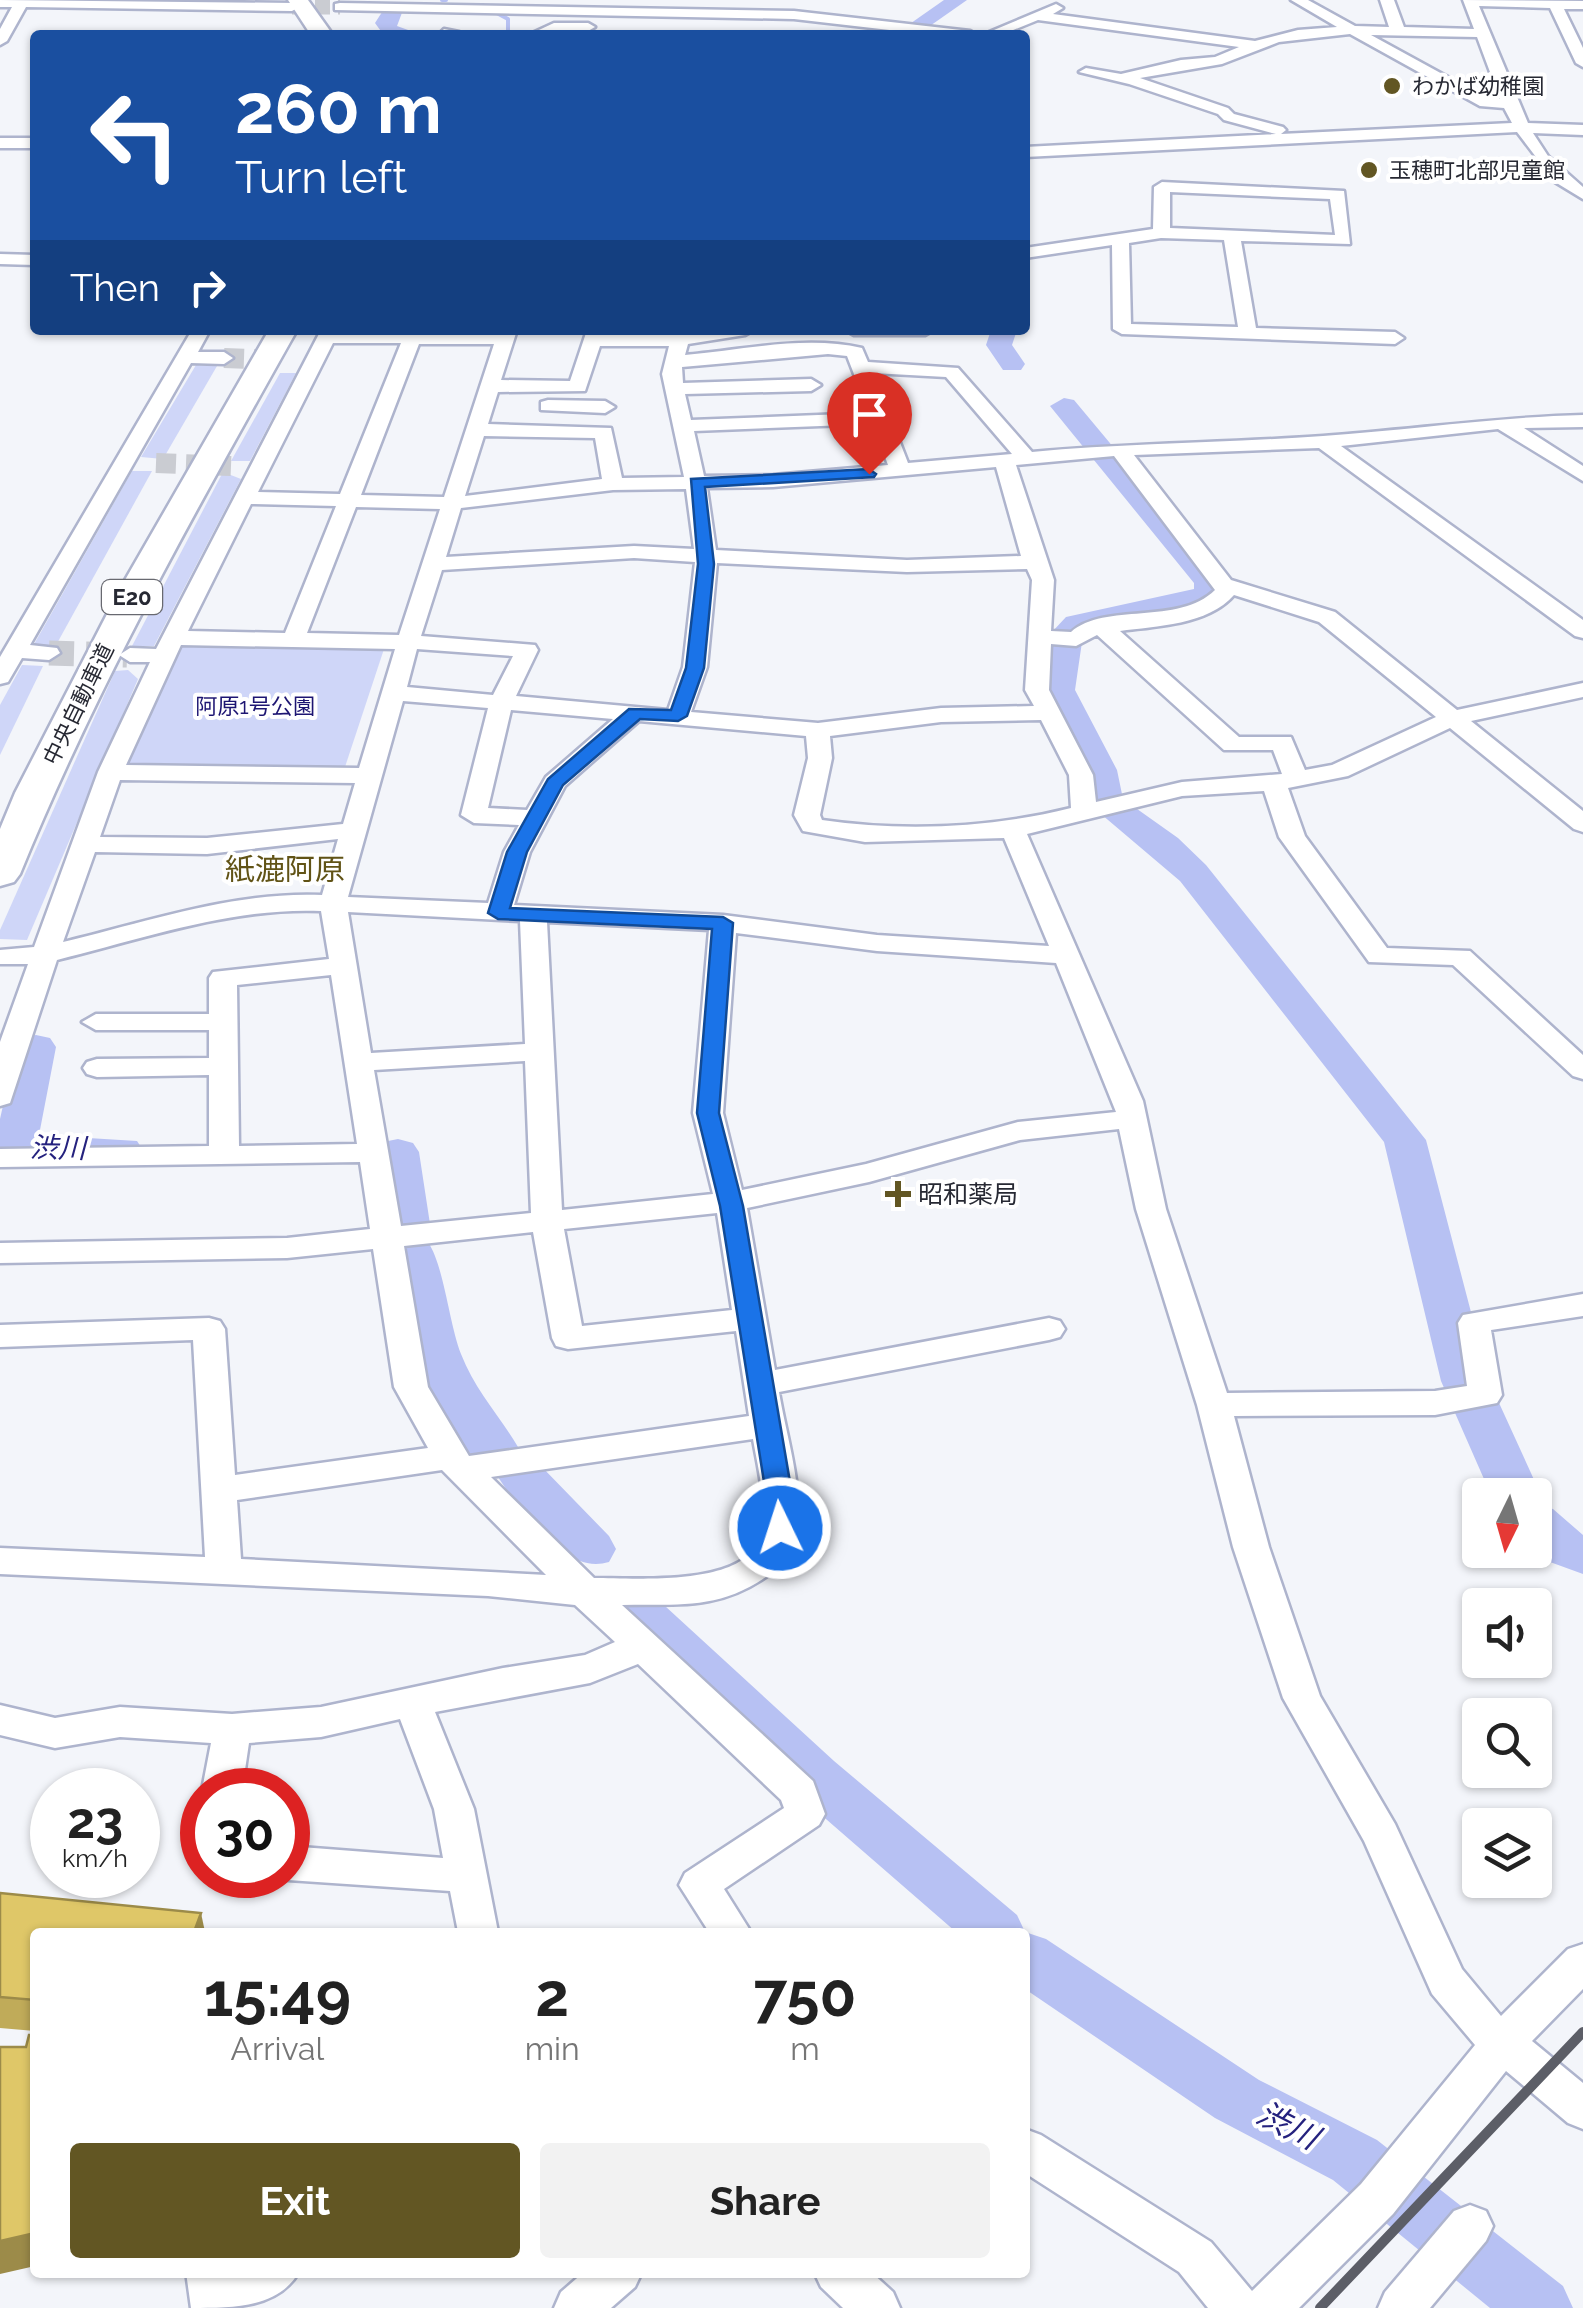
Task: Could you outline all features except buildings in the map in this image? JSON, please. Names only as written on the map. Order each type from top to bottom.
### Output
[{"type":"highway","points":[[281,4],[315,30]]},
{"type":"highway","points":[[330,4],[341,30]]},
{"type":"highway","name":"中央自動車道","points":[[0,799],[107,586],[254,335]]},
{"type":"highway","name":"中央自動車道","points":[[0,874],[34,793],[136,587],[280,335]]},
{"type":"street","points":[[626,0],[640,11]]},
{"type":"street","points":[[706,12],[730,0]]},
{"type":"street","points":[[794,15],[818,0]]},
{"type":"street","points":[[1001,30],[1077,0]]},
{"type":"street","points":[[1298,0],[1485,103],[1511,104]]},
{"type":"street","points":[[1583,4],[1470,1],[1520,127],[1563,182],[1583,194]]},
{"type":"street","points":[[0,41],[22,2]]},
{"type":"street","points":[[330,4],[369,9],[493,2],[794,15],[933,30]]},
{"type":"street","points":[[1384,2],[1398,31]]},
{"type":"street","points":[[1554,2],[1583,63]]},
{"type":"street","points":[[0,3],[281,4],[297,28]]},
{"type":"street","points":[[674,11],[693,28]]},
{"type":"street","points":[[1036,16],[1256,45]]},
{"type":"street","points":[[842,30],[855,20]]},
{"type":"street","points":[[1563,22],[1583,23]]},
{"type":"street","points":[[551,30],[554,26],[727,30]]},
{"type":"street","points":[[1122,78],[1181,64],[1216,61],[1276,38],[1352,30],[1483,33]]},
{"type":"street","points":[[1086,72],[1122,78],[1229,116],[1305,137]]},
{"type":"street","points":[[1030,152],[1215,154],[1305,137],[1520,127],[1583,130]]},
{"type":"street","points":[[0,143],[30,143]]},
{"type":"street","points":[[1215,154],[1254,190]]},
{"type":"street","points":[[1030,252],[1161,233],[1344,240],[1338,194],[1254,190],[1162,187],[1161,233]]},
{"type":"street","points":[[1232,236],[1248,333]]},
{"type":"street","points":[[1120,238],[1122,329],[1394,338]]},
{"type":"street","points":[[0,259],[30,260]]},
{"type":"street","points":[[0,677],[198,335]]},
{"type":"street","points":[[0,1097],[8,1060],[110,772],[259,468],[306,361],[327,335]]},
{"type":"street","points":[[294,639],[413,335]]},
{"type":"street","points":[[506,335],[436,564],[408,642],[332,902],[411,1387],[456,1463],[584,1592],[799,1792],[805,1814],[699,1885],[728,1928]]},
{"type":"street","points":[[488,395],[578,387],[594,335],[679,344],[855,352],[901,471]]},
{"type":"street","points":[[679,344],[718,335]]},
{"type":"street","points":[[678,716],[695,668],[704,556],[703,516],[671,374],[679,344]]},
{"type":"street","points":[[185,357],[224,358]]},
{"type":"street","points":[[861,367],[952,372],[1029,461]]},
{"type":"street","points":[[674,390],[811,385]]},
{"type":"street","points":[[488,395],[605,407]]},
{"type":"street","points":[[681,426],[880,418]]},
{"type":"street","points":[[244,498],[455,503],[613,484],[901,471],[1110,451],[1323,442],[1502,422],[1583,421]]},
{"type":"street","points":[[1502,422],[1583,476]]},
{"type":"street","points":[[477,430],[604,432],[613,484]]},
{"type":"street","points":[[1323,442],[1583,632]]},
{"type":"street","points":[[1110,451],[1223,585],[1327,617],[1583,824]]},
{"type":"street","points":[[124,462],[156,463]]},
{"type":"street","points":[[1005,463],[1043,580],[1037,690],[1082,775],[1084,813]]},
{"type":"street","points":[[231,466],[259,468]]},
{"type":"street","points":[[436,564],[634,552],[907,566],[1034,562]]},
{"type":"street","points":[[1040,637],[1076,639],[1102,627],[1209,606],[1224,596],[1223,585]]},
{"type":"street","points":[[1102,627],[1232,745],[1282,742],[1292,837],[1378,956],[1460,957],[1583,1070]]},
{"type":"street","points":[[130,655],[168,647],[294,639],[528,650],[502,700],[474,815],[532,818]]},
{"type":"street","points":[[15,652],[49,653]]},
{"type":"street","points":[[818,730],[820,758],[807,814],[812,826],[864,834],[1012,830],[1182,788],[1285,782],[1339,770],[1452,718],[1583,690]]},
{"type":"street","points":[[395,693],[818,730],[941,715],[1049,713]]},
{"type":"street","points":[[498,913],[532,818],[555,782],[636,713]]},
{"type":"street","points":[[110,772],[371,776]]},
{"type":"street","points":[[85,844],[206,846],[355,830]]},
{"type":"street","points":[[1012,830],[1128,1100],[1151,1209],[1214,1405],[1251,1547],[1302,1698],[1381,1835],[1448,1982],[1483,2026],[1583,2110]]},
{"type":"street","points":[[6,956],[44,955],[198,917],[296,902],[723,923],[966,951],[1065,955]]},
{"type":"street","points":[[534,916],[546,1222],[568,1338],[750,1319]]},
{"type":"street","points":[[0,1561],[584,1592],[695,1590],[730,1584],[774,1552],[780,1528],[778,1488],[730,1202],[708,1113],[723,923]]},
{"type":"street","points":[[224,1155],[223,978],[342,966]]},
{"type":"street","points":[[96,1022],[223,1022]]},
{"type":"street","points":[[357,1062],[539,1052]]},
{"type":"street","points":[[97,1068],[224,1066]]},
{"type":"street","points":[[0,1253],[287,1248],[730,1202],[869,1173],[1018,1131],[1132,1118]]},
{"type":"street","points":[[0,1158],[371,1153]]},
{"type":"street","points":[[1214,1405],[1435,1403],[1485,1395],[1474,1323],[1568,1304],[1583,1305]]},
{"type":"street","points":[[760,1384],[1049,1329]]},
{"type":"street","points":[[0,1336],[209,1330],[224,1572]]},
{"type":"street","points":[[219,1490],[767,1426]]},
{"type":"street","points":[[0,1720],[55,1734],[120,1722],[232,1729],[321,1722],[504,1682],[590,1669],[643,1646]]},
{"type":"street","points":[[413,1704],[454,1809],[477,1928]]},
{"type":"street","points":[[226,1768],[232,1729]]},
{"type":"street","points":[[310,1865],[467,1876]]},
{"type":"street","points":[[1267,2308],[1388,2185],[1502,2042],[1583,1962]]},
{"type":"street","points":[[1030,2154],[1195,2257],[1237,2308]]},
{"type":"street","points":[[1401,2308],[1460,2240]]},
{"type":"street","points":[[210,2278],[214,2308]]},
{"type":"street","points":[[230,2308],[268,2278]]},
{"type":"street","points":[[577,2308],[612,2278]]},
{"type":"street","points":[[845,2278],[878,2308]]},
{"type":"green space","points":[[196,365],[217,366],[163,459],[141,457]]},
{"type":"green space","points":[[280,373],[296,373],[250,461],[231,461]]},
{"type":"green space","points":[[132,471],[152,471],[55,647],[33,646]]},
{"type":"green space","points":[[223,472],[241,479],[154,646],[132,646]]},
{"type":"green space","name":"阿原1号公園","points":[[180,643],[380,645],[384,649],[344,770],[126,768]]},
{"type":"green space","points":[[22,665],[43,666],[0,755],[0,705]]},
{"type":"green space","points":[[128,670],[138,679],[27,940],[0,939],[0,930],[115,671]]},
{"type":"waterway","points":[[912,30],[957,0]]},
{"type":"waterway","points":[[390,30],[385,23],[393,10]]},
{"type":"waterway","points":[[493,11],[508,19],[508,30]]},
{"type":"waterway","points":[[1002,335],[999,345],[1012,364]]},
{"type":"waterway","points":[[1064,406],[1209,582],[1210,592],[1201,599],[1077,624],[1068,632],[1058,690],[1100,770],[1106,803],[1165,846],[1193,873],[1405,1140],[1465,1381],[1508,1478]]},
{"type":"waterway","name":"渋川","points":[[36,1047],[15,1147],[122,1150]]},
{"type":"waterway","name":"渋川","points":[[393,1152],[398,1152],[408,1224]]},
{"type":"waterway","name":"渋川","points":[[412,1252],[438,1356],[462,1406],[494,1447]]},
{"type":"waterway","name":"渋川","points":[[523,1477],[591,1549]]},
{"type":"waterway","points":[[1552,1540],[1583,1555]]},
{"type":"waterway","name":"渋川","points":[[635,1609],[815,1777],[991,1928]]},
{"type":"waterway","name":"渋川","points":[[1030,1960],[1237,2099],[1355,2160],[1540,2308]]},
{"type":"tunnel","points":[[292,7],[340,7]]},
{"type":"tunnel","points":[[224,358],[283,360]]},
{"type":"tunnel","points":[[156,463],[231,466]]},
{"type":"tunnel","points":[[49,653],[127,655]]},
{"type":"railway","points":[[1320,2308],[1583,2032]]},
{"type":"place","name":"わかば幼稚園","points":[[1392,86]]},
{"type":"place","name":"玉穂町北部児童館","points":[[1369,170]]},
{"type":"place","name":"昭和薬局","points":[[898,1194]]},
{"type":"district","name":"紙漉阿原","points":[[285,869]]},
{"type":"route","points":[[780,1528],[778,1488],[731,1206],[708,1113],[723,923],[498,913],[517,852],[532,818],[555,782],[636,713],[678,716],[695,668],[706,564],[696,482],[869,474]]}]
